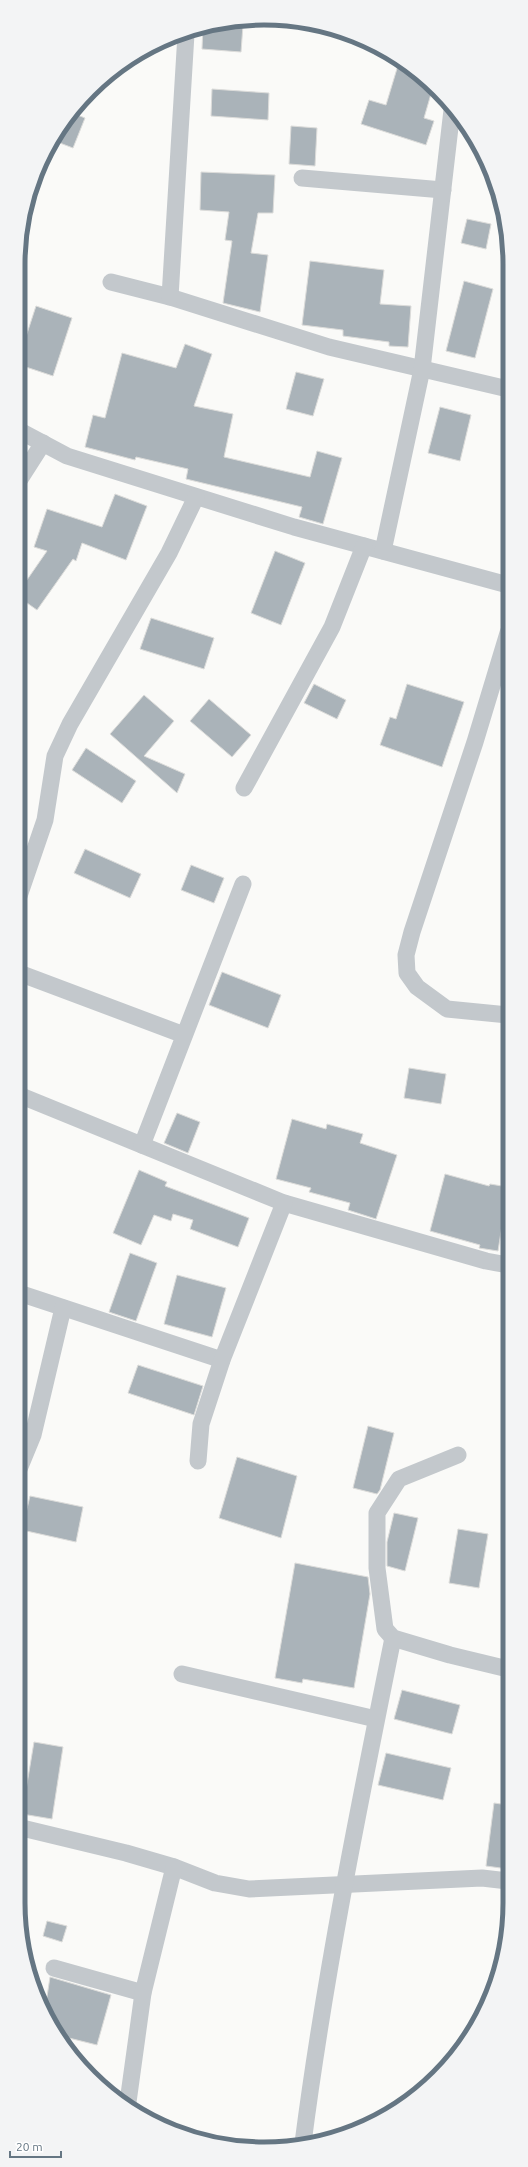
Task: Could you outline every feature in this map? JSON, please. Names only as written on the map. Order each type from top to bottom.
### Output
[{"type":"street","points":[[170,297],[186,38]]},
{"type":"street","points":[[383,551],[422,369],[451,116]]},
{"type":"street","points":[[302,178],[443,190]]},
{"type":"street","points":[[111,282],[170,297],[329,347],[503,389]]},
{"type":"street","points":[[25,434],[67,456],[294,527],[503,584]]},
{"type":"street","points":[[25,471],[42,443]]},
{"type":"street","points":[[25,878],[45,820],[55,756],[70,724],[169,553],[196,496]]},
{"type":"street","points":[[244,788],[332,626],[364,546]]},
{"type":"street","points":[[503,650],[475,742],[412,932],[406,955],[407,973],[417,987],[447,1009],[503,1015]]},
{"type":"street","points":[[142,1145],[243,884]]},
{"type":"street","points":[[25,975],[184,1035]]},
{"type":"street","points":[[25,1097],[284,1203],[486,1261],[503,1264]]},
{"type":"street","points":[[198,1461],[201,1424],[222,1360],[284,1203]]},
{"type":"street","points":[[25,1295],[222,1360]]},
{"type":"street","points":[[25,1454],[33,1435],[63,1308]]},
{"type":"street","points":[[458,1455],[399,1479],[377,1513],[376,1539],[380,1597],[385,1629],[393,1638],[450,1656],[503,1668]]},
{"type":"street","points":[[304,2138],[315,2050],[344,1885],[393,1638]]},
{"type":"street","points":[[182,1674],[376,1719]]},
{"type":"street","points":[[25,1829],[96,1845],[174,1867],[215,1883],[249,1889],[482,1878],[503,1880]]},
{"type":"street","points":[[128,2100],[144,1993],[174,1867]]},
{"type":"street","points":[[54,1968],[144,1993]]},
{"type":"building","points":[[243,26],[241,52],[202,49],[203,33]]},
{"type":"building","points":[[398,66],[422,84],[431,93],[424,118],[434,121],[426,145],[361,124],[369,100],[386,105]]},
{"type":"building","points":[[212,89],[269,93],[268,120],[211,116]]},
{"type":"building","points":[[77,115],[85,118],[73,148],[58,142]]},
{"type":"building","points":[[291,126],[317,128],[315,166],[289,164]]},
{"type":"building","points":[[201,172],[275,175],[273,213],[258,213],[251,253],[268,255],[260,312],[223,303],[232,241],[225,240],[229,212],[200,210]]},
{"type":"building","points":[[467,219],[491,224],[486,249],[461,243]]},
{"type":"building","points":[[310,261],[384,270],[380,304],[411,306],[408,347],[389,346],[389,342],[343,336],[343,330],[302,325]]},
{"type":"building","points":[[464,281],[493,289],[475,358],[446,351]]},
{"type":"building","points":[[36,306],[72,318],[53,376],[25,367],[25,340]]},
{"type":"building","points":[[185,344],[212,354],[194,406],[233,414],[224,457],[310,477],[317,451],[342,458],[323,524],[299,517],[302,507],[186,479],[188,469],[136,457],[135,460],[85,447],[93,415],[105,418],[122,353],[176,368]]},
{"type":"building","points":[[296,372],[324,379],[313,416],[286,409]]},
{"type":"building","points":[[440,407],[471,415],[460,461],[428,453]]},
{"type":"building","points":[[115,494],[147,506],[126,560],[82,543],[76,561],[73,559],[37,610],[25,602],[25,583],[47,551],[34,547],[47,509],[102,527]]},
{"type":"building","points":[[275,551],[305,563],[281,625],[251,613]]},
{"type":"building","points":[[151,618],[214,638],[204,669],[140,649]]},
{"type":"building","points":[[314,684],[346,700],[337,719],[304,703]]},
{"type":"building","points":[[407,684],[464,702],[442,767],[380,745],[390,717],[396,719]]},
{"type":"building","points":[[144,695],[174,721],[144,756],[185,774],[177,793],[110,734]]},
{"type":"building","points":[[209,699],[251,735],[232,757],[190,721]]},
{"type":"building","points":[[86,748],[136,781],[122,803],[72,770]]},
{"type":"building","points":[[85,849],[141,874],[130,898],[74,873]]},
{"type":"building","points":[[191,865],[224,878],[214,903],[181,890]]},
{"type":"building","points":[[222,972],[281,995],[268,1028],[209,1005]]},
{"type":"building","points":[[409,1068],[446,1074],[441,1104],[404,1098]]},
{"type":"building","points":[[177,1113],[200,1122],[188,1153],[164,1143]]},
{"type":"building","points":[[292,1119],[326,1129],[327,1124],[363,1134],[360,1143],[397,1155],[376,1219],[348,1210],[350,1203],[309,1192],[311,1188],[276,1179]]},
{"type":"building","points":[[139,1170],[167,1182],[165,1186],[249,1218],[238,1247],[190,1229],[193,1220],[173,1214],[171,1221],[154,1215],[141,1245],[113,1233]]},
{"type":"building","points":[[445,1174],[489,1186],[490,1184],[503,1186],[503,1219],[498,1251],[479,1248],[480,1245],[430,1231]]},
{"type":"building","points":[[130,1253],[157,1263],[136,1321],[109,1312]]},
{"type":"building","points":[[177,1275],[226,1288],[212,1337],[164,1324]]},
{"type":"building","points":[[138,1365],[203,1386],[194,1415],[128,1393]]},
{"type":"building","points":[[368,1426],[394,1433],[380,1490],[377,1494],[353,1488]]},
{"type":"building","points":[[237,1457],[297,1476],[281,1538],[219,1518]]},
{"type":"building","points":[[30,1496],[83,1507],[76,1542],[25,1531],[25,1517]]},
{"type":"building","points":[[394,1513],[418,1518],[405,1571],[387,1566],[387,1542]]},
{"type":"building","points":[[458,1529],[488,1534],[479,1588],[449,1583]]},
{"type":"building","points":[[295,1563],[368,1577],[370,1594],[354,1688],[303,1679],[302,1683],[275,1678]]},
{"type":"building","points":[[402,1690],[460,1705],[452,1734],[394,1719]]},
{"type":"building","points":[[34,1742],[63,1747],[52,1819],[25,1814],[25,1796]]},
{"type":"building","points":[[386,1753],[451,1768],[443,1800],[378,1785]]},
{"type":"building","points":[[494,1803],[503,1804],[503,1868],[486,1866]]},
{"type":"building","points":[[47,1921],[67,1926],[62,1942],[43,1936]]},
{"type":"building","points":[[50,1977],[111,1995],[97,2045],[66,2037],[46,2001]]}]
